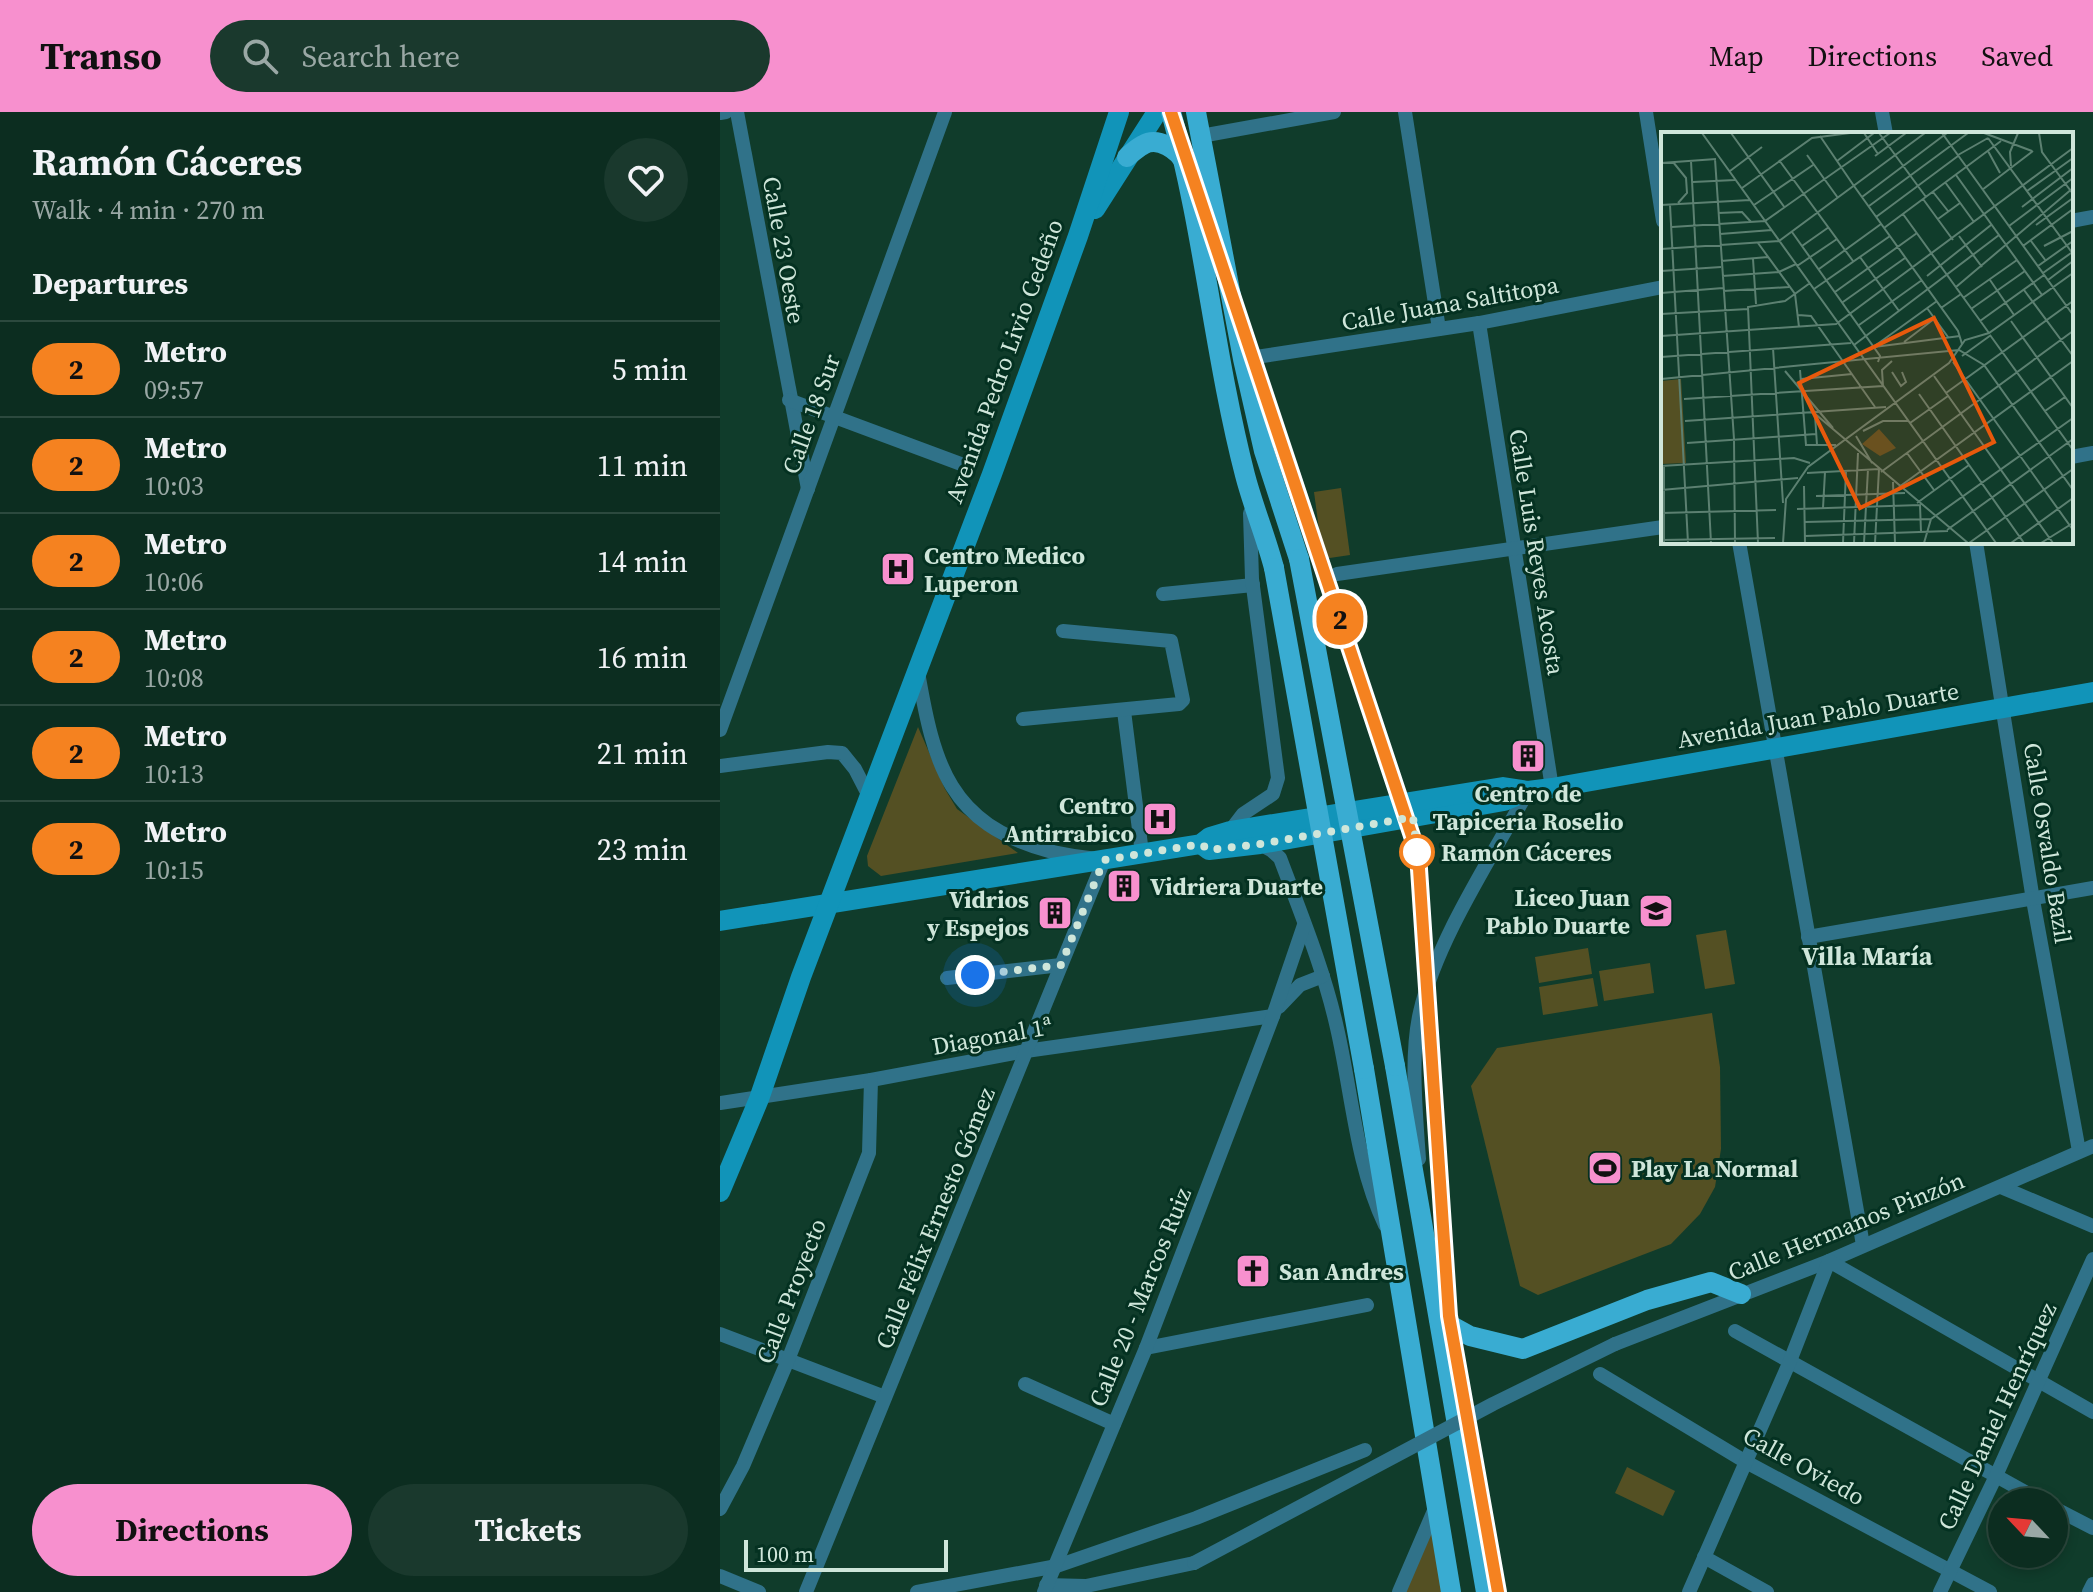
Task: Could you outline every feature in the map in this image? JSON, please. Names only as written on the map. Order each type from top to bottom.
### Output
[{"type":"main road","name":"Avenida Pedro Livio Cedeño","points":[[720,1192],[759,1099],[801,977],[918,672],[1078,236],[1119,112]]},
{"type":"main road","points":[[1078,236],[1157,112]]},
{"type":"main road","points":[[1171,112],[1187,169],[1213,324],[1245,477],[1274,568],[1364,1069],[1451,1592]]},
{"type":"main road","points":[[1196,112],[1243,359],[1264,451],[1299,559],[1395,1066],[1486,1592]]},
{"type":"main road","points":[[1127,157],[1145,143],[1155,142],[1177,150],[1187,169]]},
{"type":"main road","name":"Avenida Juan Pablo Duarte","points":[[1528,791],[2093,692]]},
{"type":"main road","points":[[720,921],[1201,844],[1210,837],[1230,831],[1503,787],[1528,791]]},
{"type":"main road","points":[[1201,844],[1209,850],[1260,844],[1504,801],[1528,791]]},
{"type":"main road","points":[[1439,1319],[1470,1336],[1523,1349],[1647,1300],[1711,1282],[1741,1294]]},
{"type":"street","points":[[720,113],[726,112]]},
{"type":"street","name":"Calle 23 Oeste","points":[[737,112],[808,489]]},
{"type":"street","name":"Calle 18 Sur","points":[[720,730],[945,112]]},
{"type":"street","points":[[1201,136],[1334,112]]},
{"type":"street","points":[[1405,112],[1439,329]]},
{"type":"street","points":[[1646,112],[1661,208]]},
{"type":"street","points":[[1882,112],[1886,132]]},
{"type":"street","points":[[2073,221],[2093,217]]},
{"type":"street","name":"Calle Juana Saltitopa","points":[[1243,359],[1479,323],[1661,287]]},
{"type":"street","name":"Calle Luis Reyes Acosta","points":[[1479,323],[1552,788]]},
{"type":"street","points":[[789,400],[969,467]]},
{"type":"street","points":[[2073,457],[2093,453]]},
{"type":"street","points":[[1230,831],[1243,814],[1273,794],[1278,778],[1253,585],[1252,533],[1245,477]]},
{"type":"street","points":[[1337,574],[1661,527]]},
{"type":"street","points":[[1739,544],[1863,1245]]},
{"type":"street","name":"Calle Osvaldo Bazil","points":[[1976,544],[2033,900],[2086,1149]]},
{"type":"street","points":[[1163,594],[1253,585]]},
{"type":"street","points":[[1023,719],[1124,711],[1182,702],[1174,643],[1063,631]]},
{"type":"street","points":[[918,672],[932,741],[944,773],[962,803],[979,820],[1003,835],[1050,852],[1104,860]]},
{"type":"street","points":[[1124,711],[1142,853]]},
{"type":"street","points":[[720,766],[828,752],[842,753],[855,769],[870,798]]},
{"type":"street","points":[[1424,1231],[1414,1085],[1420,1013],[1440,953],[1528,791]]},
{"type":"street","points":[[1260,844],[1280,858],[1323,976],[1376,1208],[1394,1247]]},
{"type":"street","name":"Calle Félix Ernesto Gómez","points":[[806,1592],[1104,860]]},
{"type":"street","points":[[1808,937],[2093,888]]},
{"type":"street","name":"Calle 20 - Marcos Ruiz","points":[[1045,1589],[1146,1348],[1273,1016],[1304,925]]},
{"type":"street","points":[[947,978],[1061,965]]},
{"type":"street","points":[[1273,1016],[1287,996],[1300,985],[1323,976]]},
{"type":"street","name":"Diagonal 1ª","points":[[720,1103],[871,1080],[1026,1051],[1273,1016]]},
{"type":"street","name":"Calle Proyecto","points":[[720,1509],[743,1466],[788,1360],[869,1153],[871,1080]]},
{"type":"street","name":"Calle Hermanos Pinzón","points":[[1068,1589],[1194,1563],[1493,1404],[1615,1344],[1829,1261],[2086,1149]]},
{"type":"street","points":[[2001,1187],[2093,1226]]},
{"type":"street","name":"Calle Daniel Henríquez","points":[[1940,1592],[2093,1259]]},
{"type":"street","points":[[1689,1592],[1790,1361],[1829,1261],[2093,1412]]},
{"type":"street","points":[[1146,1348],[1367,1305]]},
{"type":"street","points":[[1735,1331],[2015,1488]]},
{"type":"street","points":[[720,1334],[885,1397]]},
{"type":"street","name":"Calle Oviedo","points":[[1600,1374],[1746,1462],[1990,1592]]},
{"type":"street","points":[[1025,1384],[1114,1424]]},
{"type":"street","points":[[917,1592],[1057,1566],[1196,1518],[1365,1450]]},
{"type":"street","points":[[1399,1592],[1436,1505]]},
{"type":"street","points":[[2068,1515],[2093,1528]]},
{"type":"street","points":[[1704,1557],[1767,1592]]},
{"type":"street","points":[[720,1576],[759,1592]]},
{"type":"street","points":[[2089,1592],[2093,1584]]},
{"type":"street","points":[[1045,1589],[1068,1589]]},
{"type":"shaded area","points":[[1341,488],[1350,555],[1323,559],[1314,492]]},
{"type":"shaded area","points":[[918,727],[957,809],[1018,853],[881,876],[868,866],[867,856]]},
{"type":"shaded area","points":[[1726,930],[1735,984],[1705,989],[1696,935]]},
{"type":"shaded area","points":[[1588,948],[1592,974],[1539,983],[1535,957]]},
{"type":"shaded area","points":[[1650,963],[1654,993],[1604,1001],[1599,971]]},
{"type":"shaded area","points":[[1593,978],[1598,1006],[1543,1015],[1539,987]]},
{"type":"shaded area","name":"Play La Normal","points":[[1712,1013],[1720,1067],[1721,1149],[1715,1187],[1700,1214],[1671,1244],[1538,1295],[1520,1286],[1471,1086],[1497,1048]]},
{"type":"shaded area","points":[[1627,1467],[1675,1491],[1663,1516],[1615,1493]]},
{"type":"shaded area","points":[[1433,1524],[1443,1592],[1405,1592]]},
{"type":"metro line","name":"2","points":[[1171,112],[1418,854],[1449,1316],[1498,1592]]},
{"type":"place","name":"Centro Medico Luperon","points":[[898,569]]},
{"type":"place","name":"Centro de Tapiceria Roselio","points":[[1528,756]]},
{"type":"place","name":"Centro Antirrabico","points":[[1160,819]]},
{"type":"place","name":"Ramón Cáceres","points":[[1417,852]]},
{"type":"place","name":"Vidriera Duarte","points":[[1124,886]]},
{"type":"place","name":"Liceo Juan Pablo Duarte","points":[[1656,911]]},
{"type":"place","name":"Vidrios y Espejos","points":[[1055,913]]},
{"type":"place","name":"Play La Normal","points":[[1605,1168]]},
{"type":"place","name":"San Andres","points":[[1253,1271]]},
{"type":"district","name":"Villa María","points":[[1867,956]]},
{"type":"route","points":[[975,975],[1061,965],[1104,860],[1201,844],[1209,850],[1260,844],[1413,817],[1417,852]]}]
